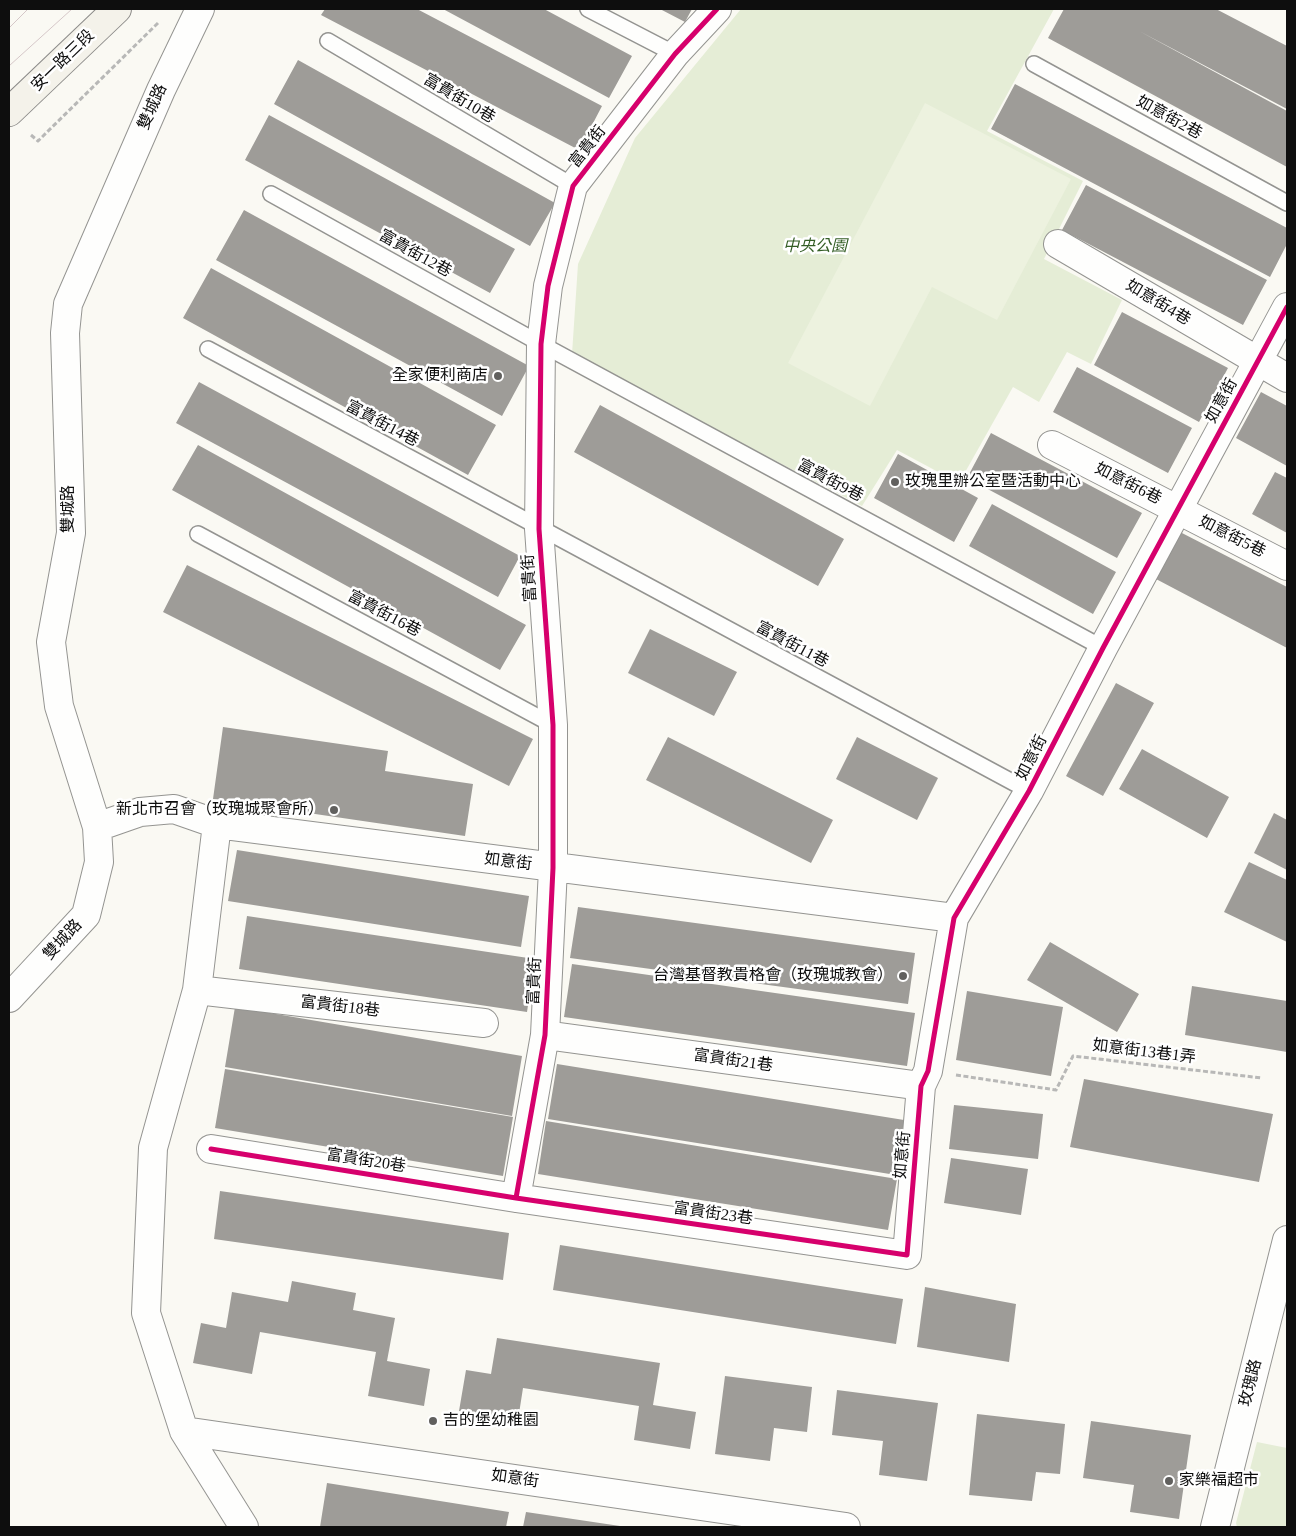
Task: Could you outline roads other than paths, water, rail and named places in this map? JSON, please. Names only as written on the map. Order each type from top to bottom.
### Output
[{"type":"street","name":"安一路三段","points":[[9,112],[117,9]]},
{"type":"street","name":"雙城路","points":[[9,998],[86,915],[99,862],[97,827],[59,706],[52,642],[71,532],[65,333],[68,304],[161,90],[200,9]]},
{"type":"street","name":"富貴街","points":[[516,1198],[545,1035],[553,868],[553,725],[539,529],[541,344],[548,286],[573,186],[675,54],[717,9]]},
{"type":"street","name":"如意街4巷","points":[[1058,244],[1287,378]]},
{"type":"street","name":"如意街","points":[[907,1255],[921,1086],[928,1071],[954,918],[1029,791],[1102,648],[1287,307]]},
{"type":"street","name":"如意街6巷","points":[[1052,445],[1177,509]]},
{"type":"street","name":"如意街5巷","points":[[1177,509],[1287,566]]},
{"type":"street","name":"如意街","points":[[97,827],[140,812],[174,809],[217,824],[954,918]]},
{"type":"street","points":[[217,824],[197,990],[153,1148],[146,1313],[184,1431],[244,1527]]},
{"type":"street","name":"富貴街18巷","points":[[197,990],[484,1023]]},
{"type":"street","name":"富貴街21巷","points":[[545,1035],[921,1086]]},
{"type":"street","name":"富貴街20巷","points":[[211,1149],[516,1198]]},
{"type":"street","name":"富貴街23巷","points":[[516,1198],[907,1255]]},
{"type":"street","name":"玫瑰路","points":[[1215,1527],[1279,1304],[1287,1240]]},
{"type":"street","name":"如意街","points":[[184,1431],[846,1527]]},
{"type":"lane","points":[[588,9],[675,54]]},
{"type":"lane","name":"富貴街10巷","points":[[328,41],[573,186]]},
{"type":"lane","name":"如意街2巷","points":[[1034,64],[1287,203]]},
{"type":"lane","name":"富貴街12巷","points":[[271,194],[541,344]]},
{"type":"lane","name":"富貴街9巷","points":[[541,344],[1102,648]]},
{"type":"lane","name":"富貴街14巷","points":[[208,349],[539,529]]},
{"type":"lane","name":"富貴街11巷","points":[[539,529],[1029,791]]},
{"type":"lane","name":"富貴街16巷","points":[[198,534],[553,725]]},
{"type":"tram line","points":[[9,28],[28,9]]},
{"type":"tram line","points":[[9,66],[72,9]]},
{"type":"place","name":"全家便利商店","points":[[498,376]]},
{"type":"place","name":"玫瑰里辦公室暨活動中心","points":[[895,482]]},
{"type":"place","name":"新北市召會（玫瑰城聚會所）","points":[[334,810]]},
{"type":"place","name":"台灣基督教貴格會（玫瑰城教會）","points":[[903,976]]},
{"type":"place","name":"吉的堡幼稚園","points":[[433,1421]]},
{"type":"place","name":"家樂福超市","points":[[1169,1481]]},
{"type":"park label","name":"中央公園","points":[[815,247]]}]
